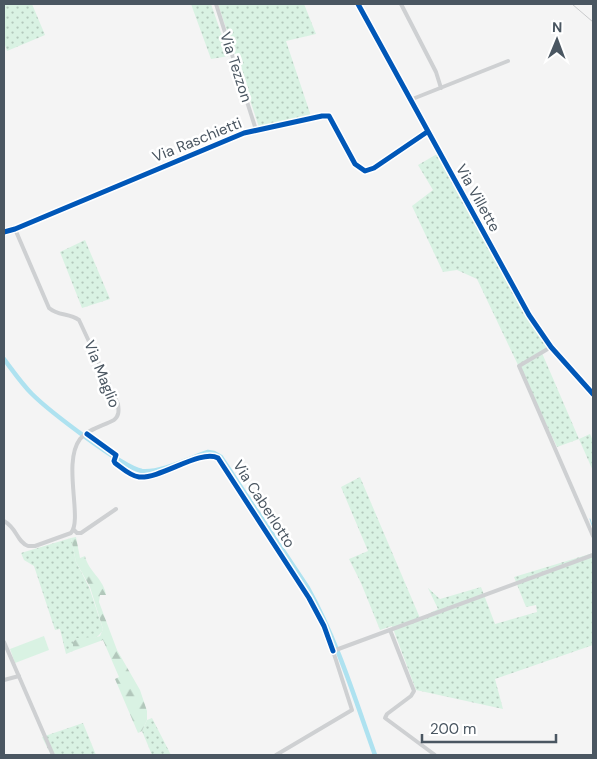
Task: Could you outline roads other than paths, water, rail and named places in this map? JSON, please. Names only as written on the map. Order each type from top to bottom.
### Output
[{"type":"street","name":"Via Tezzon","points":[[216,4],[256,130]]},
{"type":"street","name":"Via Villette","points":[[358,4],[528,315],[551,347],[593,394]]},
{"type":"street","points":[[401,4],[436,72],[441,88]]},
{"type":"street","points":[[410,100],[508,61]]},
{"type":"street","name":"Via Raschietti","points":[[4,232],[14,230],[256,130],[329,116],[355,164],[365,171],[374,168],[427,132]]},
{"type":"street","name":"Via Maglio","points":[[14,230],[46,304],[56,313],[70,315],[79,320],[118,404],[119,411],[116,418],[85,434],[81,438],[75,452],[72,477],[76,525],[74,530]]},
{"type":"street","points":[[551,347],[519,366],[593,536]]},
{"type":"street","points":[[4,521],[16,532],[20,541],[28,546],[35,546],[68,535],[74,530],[77,533],[81,533],[116,509]]},
{"type":"street","points":[[276,755],[352,710],[333,651],[593,555]]},
{"type":"street","points":[[390,630],[414,691],[411,696],[386,715],[385,718],[435,755]]},
{"type":"street","points":[[4,642],[53,755]]},
{"type":"street","points":[[4,680],[19,676]]},
{"type":"waterway","points":[[4,359],[25,386],[41,402],[103,450],[132,467],[142,471],[157,470],[208,452],[221,457],[308,588],[328,628],[345,670],[375,755]]},
{"type":"waterway","points":[[590,519],[593,528]]},
{"type":"railway","points":[[572,4],[593,22]]}]
